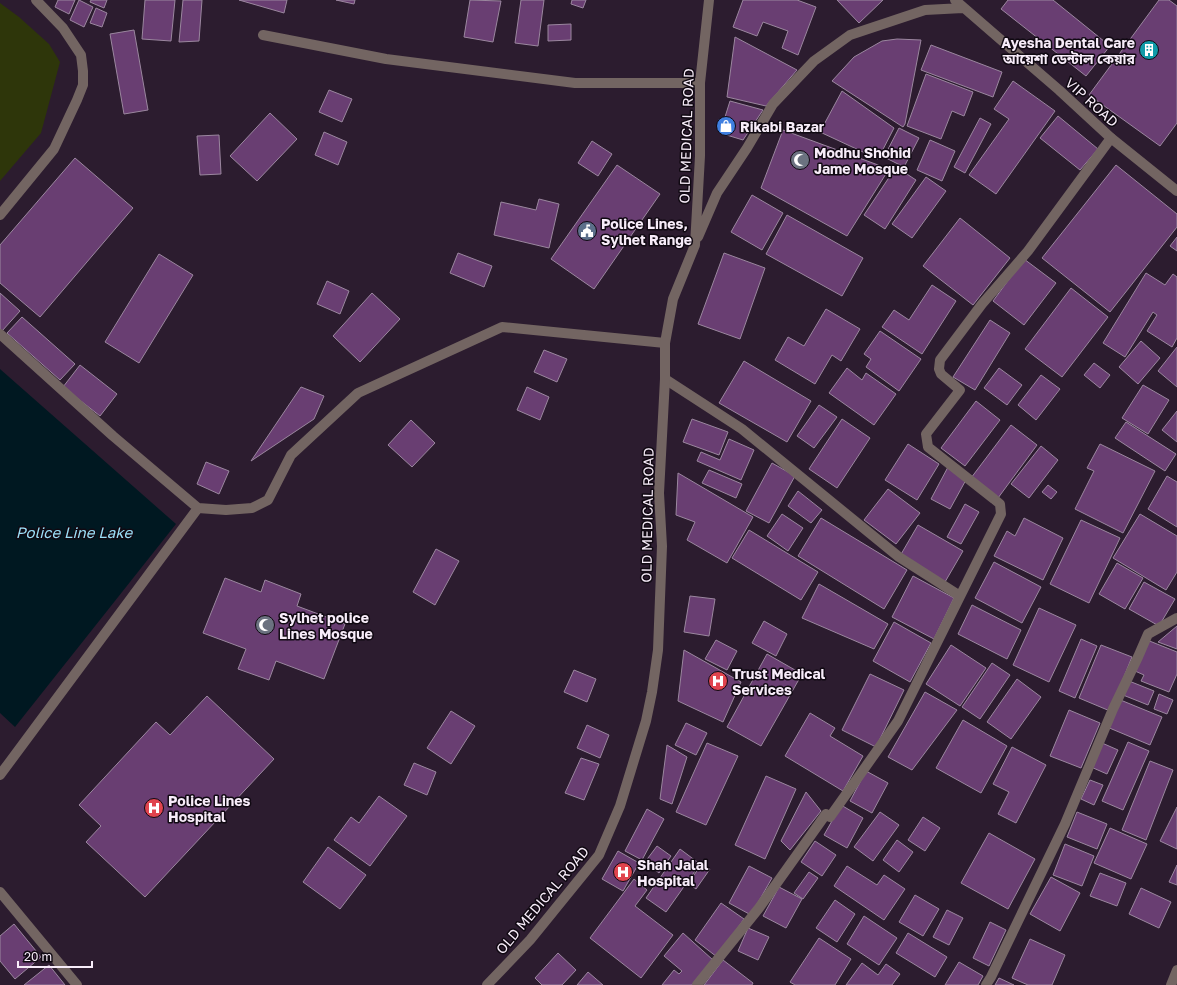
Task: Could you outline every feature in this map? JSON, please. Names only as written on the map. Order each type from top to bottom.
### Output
[{"type":"street","points":[[0,215],[54,149],[83,85],[83,71],[80,55],[63,28],[36,0]]},
{"type":"street","name":"OLD MEDICAL ROAD","points":[[487,985],[530,940],[599,855],[620,806],[637,750],[652,692],[658,650],[662,546],[659,493],[665,379],[665,343],[673,299],[695,245],[700,156],[700,83],[709,0]]},
{"type":"street","name":"VIP ROAD","points":[[955,0],[1059,90],[1111,138],[1177,191]]},
{"type":"street","points":[[695,245],[717,193],[747,148],[773,104],[814,61],[850,35],[925,10],[963,8]]},
{"type":"street","points":[[263,35],[386,59],[575,83],[700,83]]},
{"type":"street","points":[[697,985],[759,908],[826,814],[830,817],[898,721],[1001,514],[1000,504],[928,447],[926,434],[960,390],[941,374],[939,369],[940,360],[982,304],[1028,251],[1111,138]]},
{"type":"street","points":[[0,334],[113,436],[198,508],[226,510],[252,508],[268,500],[291,455],[358,392],[502,327],[665,343]]},
{"type":"street","points":[[665,379],[742,429],[899,557],[960,596]]},
{"type":"street","points":[[0,775],[198,508]]},
{"type":"street","points":[[986,985],[991,978],[1064,824],[1113,709],[1148,634],[1177,618]]},
{"type":"street","points":[[0,892],[77,985]]},
{"type":"street","points":[[1171,985],[1177,970]]},
{"type":"green space","points":[[0,3],[19,17],[49,44],[60,62],[41,133],[0,181]]},
{"type":"water","name":"Police Line Lake","points":[[0,369],[176,524],[15,727],[0,713]]},
{"type":"building","points":[[58,0],[75,0],[69,14],[55,7]]},
{"type":"building","points":[[79,0],[93,7],[84,27],[70,20]]},
{"type":"building","points":[[91,0],[107,0],[104,8],[90,2]]},
{"type":"building","points":[[145,0],[175,0],[171,41],[142,39]]},
{"type":"building","points":[[183,0],[202,0],[199,41],[179,42]]},
{"type":"building","points":[[239,0],[287,0],[284,13]]},
{"type":"building","points":[[336,0],[355,0],[354,4]]},
{"type":"building","points":[[470,0],[501,1],[493,42],[464,37]]},
{"type":"building","points":[[521,0],[544,0],[538,46],[515,43]]},
{"type":"building","points":[[572,0],[586,0],[583,8],[571,4]]},
{"type":"building","points":[[743,0],[797,0],[816,7],[798,55],[782,48],[788,31],[763,22],[757,36],[733,27]]},
{"type":"building","points":[[837,0],[883,0],[859,23]]},
{"type":"building","points":[[1008,0],[1053,0],[1110,46],[1086,76],[1001,9]]},
{"type":"building","name":"Ayesha Dental Care আয়েশা ডেন্টাল কেয়ার","points":[[1159,0],[1169,0],[1177,6],[1177,123],[1160,146],[1089,95]]},
{"type":"building","points":[[96,8],[107,13],[102,27],[90,23]]},
{"type":"building","points":[[571,24],[571,40],[548,41],[548,25]]},
{"type":"building","points":[[134,30],[148,110],[124,114],[110,34]]},
{"type":"building","points":[[735,37],[797,70],[766,106],[727,97]]},
{"type":"building","points":[[897,39],[921,40],[905,124],[903,127],[832,81],[854,57],[882,41]]},
{"type":"building","points":[[931,45],[1002,72],[993,97],[921,70]]},
{"type":"building","points":[[926,74],[973,92],[964,116],[952,111],[941,139],[907,126]]},
{"type":"building","points":[[1013,81],[1055,111],[996,194],[969,175],[1009,119],[994,109]]},
{"type":"building","points":[[329,90],[352,99],[342,122],[319,112]]},
{"type":"building","points":[[842,91],[894,128],[878,159],[820,132]]},
{"type":"building","points":[[730,101],[763,110],[743,140],[720,133]]},
{"type":"building","points":[[270,113],[297,139],[257,181],[230,156]]},
{"type":"building","points":[[1058,116],[1098,149],[1080,170],[1040,138]]},
{"type":"building","points":[[980,118],[991,124],[965,173],[954,167]]},
{"type":"building","points":[[899,128],[919,138],[904,167],[884,157]]},
{"type":"building","points":[[783,130],[889,169],[847,236],[761,188]]},
{"type":"building","points":[[324,132],[347,142],[338,165],[315,155]]},
{"type":"building","points":[[219,135],[221,174],[200,175],[197,136]]},
{"type":"building","points":[[930,140],[955,151],[942,181],[917,170]]},
{"type":"building","points":[[592,141],[612,154],[598,176],[578,163]]},
{"type":"building","points":[[75,158],[133,208],[40,317],[0,283],[0,245]]},
{"type":"building","points":[[617,165],[660,194],[594,289],[551,259]]},
{"type":"building","points":[[1116,165],[1177,214],[1177,227],[1110,312],[1042,258]]},
{"type":"building","points":[[896,167],[916,180],[885,229],[864,215]]},
{"type":"building","points":[[926,177],[946,191],[912,238],[892,224]]},
{"type":"building","points":[[752,195],[783,213],[762,250],[731,232]]},
{"type":"building","points":[[539,199],[559,204],[549,248],[494,235],[501,202],[536,210]]},
{"type":"building","points":[[787,215],[863,258],[842,296],[766,254]]},
{"type":"building","points":[[960,218],[1010,258],[973,305],[923,266]]},
{"type":"building","points":[[1177,237],[1177,251],[1170,246]]},
{"type":"building","points":[[458,253],[492,266],[484,287],[450,273]]},
{"type":"building","points":[[724,253],[765,268],[740,339],[698,324]]},
{"type":"building","points":[[159,254],[193,275],[139,363],[105,342]]},
{"type":"building","points":[[1024,259],[1056,283],[1024,325],[993,301]]},
{"type":"building","points":[[1146,273],[1165,285],[1173,274],[1177,277],[1177,338],[1172,347],[1147,331],[1157,315],[1153,312],[1125,357],[1103,343]]},
{"type":"building","points":[[327,281],[349,291],[340,314],[317,304]]},
{"type":"building","points":[[932,285],[956,301],[922,354],[882,327],[894,310],[909,320]]},
{"type":"building","points":[[1071,288],[1108,317],[1062,377],[1025,349]]},
{"type":"building","points":[[0,293],[20,311],[2,331],[0,329]]},
{"type":"building","points":[[372,293],[400,319],[360,362],[333,336]]},
{"type":"building","points":[[826,309],[860,329],[841,361],[832,355],[815,384],[775,360],[788,337],[804,346]]},
{"type":"building","points":[[22,317],[75,364],[60,380],[7,333]]},
{"type":"building","points":[[990,320],[1010,333],[975,390],[953,377]]},
{"type":"building","points":[[880,331],[921,359],[899,391],[866,367],[871,359],[864,354]]},
{"type":"building","points":[[1141,341],[1160,358],[1138,384],[1119,367]]},
{"type":"building","points":[[1177,347],[1177,387],[1158,371]]},
{"type":"building","points":[[544,350],[567,359],[557,382],[534,372]]},
{"type":"building","points":[[744,361],[811,401],[787,442],[719,403]]},
{"type":"building","points":[[1094,363],[1110,375],[1100,388],[1084,375]]},
{"type":"building","points":[[80,365],[117,394],[100,416],[63,387]]},
{"type":"building","points":[[847,368],[862,380],[866,373],[896,394],[874,425],[829,393]]},
{"type":"building","points":[[999,368],[1022,385],[1007,405],[984,388]]},
{"type":"building","points":[[1041,375],[1060,389],[1036,420],[1018,405]]},
{"type":"building","points":[[1143,385],[1169,400],[1148,434],[1122,418]]},
{"type":"building","points":[[301,387],[324,396],[314,419],[251,461]]},
{"type":"building","points":[[527,387],[549,397],[540,420],[517,410]]},
{"type":"building","points":[[976,401],[1000,420],[965,466],[941,448]]},
{"type":"building","points":[[819,405],[837,417],[814,448],[797,436]]},
{"type":"building","points":[[1177,411],[1177,442],[1162,430]]},
{"type":"building","points":[[692,419],[728,432],[719,455],[683,442]]},
{"type":"building","points":[[842,419],[870,438],[837,488],[809,469]]},
{"type":"building","points":[[411,420],[435,443],[412,467],[388,445]]},
{"type":"building","points":[[1126,422],[1176,454],[1165,471],[1115,438]]},
{"type":"building","points":[[1011,425],[1037,445],[998,498],[971,478]]},
{"type":"building","points":[[729,439],[754,450],[741,480],[697,461],[701,452],[720,460]]},
{"type":"building","points":[[908,444],[939,464],[917,500],[885,480]]},
{"type":"building","points":[[1100,444],[1155,471],[1123,533],[1075,509],[1094,471],[1087,468]]},
{"type":"building","points":[[1041,446],[1058,460],[1029,498],[1011,484]]},
{"type":"building","points":[[206,462],[229,471],[219,494],[197,484]]},
{"type":"building","points":[[772,463],[795,476],[769,523],[746,511]]},
{"type":"building","points":[[948,467],[967,478],[950,509],[931,499]]},
{"type":"building","points":[[709,470],[742,484],[736,498],[702,483]]},
{"type":"building","points":[[678,473],[753,517],[727,563],[687,540],[695,522],[676,515]]},
{"type":"building","points":[[1167,476],[1177,482],[1177,527],[1148,509]]},
{"type":"building","points":[[1048,485],[1057,492],[1051,499],[1042,492]]},
{"type":"building","points":[[888,489],[920,513],[896,544],[864,520]]},
{"type":"building","points":[[798,491],[822,510],[811,523],[788,506]]},
{"type":"building","points":[[965,504],[979,512],[961,544],[947,537]]},
{"type":"building","points":[[782,514],[803,528],[788,551],[767,536]]},
{"type":"building","points":[[1140,514],[1177,536],[1177,572],[1166,590],[1113,558]]},
{"type":"building","points":[[821,518],[907,570],[884,609],[798,556]]},
{"type":"building","points":[[1024,518],[1063,538],[1043,580],[994,556],[1007,531],[1015,536]]},
{"type":"building","points":[[1081,520],[1120,538],[1089,603],[1050,584]]},
{"type":"building","points":[[918,525],[963,551],[945,582],[900,556]]},
{"type":"building","points":[[749,530],[818,572],[801,600],[732,558]]},
{"type":"building","points":[[436,549],[459,561],[435,605],[413,592]]},
{"type":"building","points":[[994,562],[1041,587],[1022,623],[975,598]]},
{"type":"building","points":[[1117,563],[1143,578],[1125,609],[1099,594]]},
{"type":"building","points":[[913,576],[954,598],[934,639],[892,617]]},
{"type":"building","points":[[225,578],[261,592],[265,580],[301,594],[297,606],[345,624],[324,679],[276,661],[269,680],[238,669],[246,649],[203,633]]},
{"type":"building","points":[[1144,582],[1175,599],[1159,626],[1129,609]]},
{"type":"building","points":[[819,584],[888,624],[874,649],[802,618]]},
{"type":"building","points":[[690,596],[715,599],[709,636],[684,632]]},
{"type":"building","points":[[972,605],[1021,630],[1007,659],[958,634]]},
{"type":"building","points":[[1039,608],[1076,625],[1049,682],[1013,665]]},
{"type":"building","points":[[764,621],[787,634],[776,656],[752,643]]},
{"type":"building","points":[[894,622],[931,643],[910,682],[873,661]]},
{"type":"building","points":[[1177,626],[1177,649],[1158,642]]},
{"type":"building","points":[[1081,639],[1097,646],[1075,698],[1059,691]]},
{"type":"building","points":[[716,640],[737,651],[727,670],[705,659]]},
{"type":"building","points":[[1147,640],[1177,652],[1177,674],[1169,692],[1141,681],[1144,675],[1135,671]]},
{"type":"building","points":[[951,645],[986,668],[960,706],[926,684]]},
{"type":"building","points":[[1101,645],[1132,657],[1110,711],[1079,698]]},
{"type":"building","points":[[684,650],[741,682],[723,722],[678,701]]},
{"type":"building","points":[[767,654],[802,674],[761,746],[727,727]]},
{"type":"building","points":[[992,663],[1010,675],[980,719],[962,707]]},
{"type":"building","points":[[574,670],[596,679],[587,702],[564,692]]},
{"type":"building","points":[[870,674],[904,690],[876,747],[842,730]]},
{"type":"building","points":[[1017,679],[1041,697],[1011,739],[987,722]]},
{"type":"building","points":[[1129,681],[1154,691],[1148,705],[1123,695]]},
{"type":"building","points":[[925,692],[957,710],[912,770],[888,757]]},
{"type":"building","points":[[1159,694],[1173,700],[1167,714],[1154,709]]},
{"type":"building","points":[[207,696],[274,759],[145,897],[86,842],[101,826],[79,805],[156,722],[170,735]]},
{"type":"building","points":[[1118,699],[1162,717],[1150,745],[1107,727]]},
{"type":"building","points":[[1069,710],[1100,723],[1081,768],[1050,756]]},
{"type":"building","points":[[451,711],[475,726],[451,764],[427,748]]},
{"type":"building","points":[[810,713],[835,728],[830,736],[863,756],[843,791],[785,756]]},
{"type":"building","points":[[963,720],[1007,746],[981,793],[936,768]]},
{"type":"building","points":[[686,723],[707,733],[696,755],[675,745]]},
{"type":"building","points":[[587,725],[609,735],[600,758],[577,748]]},
{"type":"building","points":[[1128,742],[1149,751],[1123,810],[1102,801]]},
{"type":"building","points":[[707,743],[738,756],[706,825],[676,812]]},
{"type":"building","points":[[1102,743],[1118,750],[1107,774],[1091,767]]},
{"type":"building","points":[[667,745],[687,757],[672,804],[660,799]]},
{"type":"building","points":[[1012,747],[1046,765],[1016,823],[998,814],[1009,792],[993,784]]},
{"type":"building","points":[[581,758],[599,764],[584,800],[565,793]]},
{"type":"building","points":[[1150,761],[1173,770],[1146,840],[1122,830]]},
{"type":"building","points":[[414,763],[436,772],[427,795],[404,785]]},
{"type":"building","points":[[866,771],[888,783],[872,813],[850,801]]},
{"type":"building","points":[[766,776],[796,789],[765,859],[735,845]]},
{"type":"building","points":[[1090,780],[1103,785],[1094,805],[1081,799]]},
{"type":"building","points":[[806,792],[821,811],[790,850],[781,841]]},
{"type":"building","points":[[379,796],[407,816],[370,866],[334,840],[351,817],[359,823]]},
{"type":"building","points":[[841,805],[863,818],[847,848],[824,835]]},
{"type":"building","points":[[1177,807],[1177,849],[1160,841]]},
{"type":"building","points":[[647,809],[664,819],[642,860],[625,851]]},
{"type":"building","points":[[880,812],[899,825],[873,861],[854,847]]},
{"type":"building","points":[[1077,812],[1107,824],[1097,849],[1067,837]]},
{"type":"building","points":[[923,817],[940,828],[925,851],[908,840]]},
{"type":"building","points":[[1110,828],[1147,844],[1131,879],[1094,863]]},
{"type":"building","points":[[989,833],[1035,859],[1008,909],[961,883]]},
{"type":"building","points":[[897,840],[913,852],[899,872],[883,860]]},
{"type":"building","points":[[815,841],[836,855],[822,876],[801,862]]},
{"type":"building","points":[[1065,844],[1094,856],[1082,886],[1053,875]]},
{"type":"building","points":[[657,846],[671,856],[659,873],[645,862]]},
{"type":"building","points":[[328,847],[366,875],[340,909],[303,882]]},
{"type":"building","points":[[680,849],[700,864],[666,912],[646,898]]},
{"type":"building","points":[[618,851],[639,863],[623,891],[602,879]]},
{"type":"building","points":[[702,864],[710,869],[696,889],[688,883]]},
{"type":"building","points":[[1177,865],[1177,885],[1169,882]]},
{"type":"building","points":[[749,866],[772,878],[751,915],[729,903]]},
{"type":"building","points":[[847,866],[877,885],[884,875],[905,889],[884,920],[834,886]]},
{"type":"building","points":[[809,872],[818,878],[803,899],[794,893]]},
{"type":"building","points":[[1100,873],[1126,883],[1117,906],[1090,896]]},
{"type":"building","points":[[1051,877],[1080,893],[1060,931],[1030,914]]},
{"type":"building","points":[[634,879],[647,890],[635,906],[673,935],[641,978],[590,938]]},
{"type":"building","points":[[779,887],[802,899],[786,928],[763,916]]},
{"type":"building","points":[[1141,888],[1171,902],[1159,928],[1129,914]]},
{"type":"building","points":[[915,895],[939,909],[923,936],[899,922]]},
{"type":"building","points":[[835,900],[855,914],[837,942],[816,928]]},
{"type":"building","points":[[721,903],[744,919],[717,957],[695,940]]},
{"type":"building","points":[[947,910],[963,918],[949,945],[933,937]]},
{"type":"building","points":[[864,916],[897,938],[879,965],[847,944]]},
{"type":"building","points":[[990,922],[1006,930],[989,966],[973,958]]},
{"type":"building","points":[[14,924],[41,957],[15,979],[0,961],[0,936]]},
{"type":"building","points":[[748,928],[769,937],[758,960],[738,951]]},
{"type":"building","points":[[683,933],[713,960],[692,985],[662,985],[674,970],[679,974],[682,971],[664,956]]},
{"type":"building","points":[[908,933],[947,957],[935,977],[896,953]]},
{"type":"building","points":[[819,938],[851,959],[835,985],[795,985],[790,982]]},
{"type":"building","points":[[1030,939],[1065,955],[1052,985],[1028,985],[1012,978]]},
{"type":"building","points":[[558,953],[576,970],[562,985],[542,985],[535,978]]},
{"type":"building","points":[[723,960],[753,983],[752,985],[704,985]]},
{"type":"building","points":[[959,962],[983,976],[978,985],[945,985]]},
{"type":"building","points":[[862,963],[878,975],[886,964],[900,974],[892,985],[846,985]]},
{"type":"building","points":[[49,965],[65,985],[24,985]]},
{"type":"building","points":[[588,972],[603,985],[577,985]]},
{"type":"building","points":[[999,978],[1014,985],[995,985]]},
{"type":"place","name":"Ayesha Dental Care আয়েশা ডেন্টাল কেয়ার","points":[[1149,50]]},
{"type":"place","name":"Rikabi Bazar","points":[[726,126]]},
{"type":"place","name":"Modhu Shohid Jame Mosque","points":[[800,160]]},
{"type":"place","name":"Police Lines, Sylhet Range","points":[[587,231]]},
{"type":"place","name":"Sylhet police Lines Mosque","points":[[265,625]]},
{"type":"place","name":"Trust Medical Services","points":[[718,681]]},
{"type":"place","name":"Police Lines Hospital","points":[[154,808]]},
{"type":"place","name":"Shah Jalal Hospital","points":[[623,872]]}]
